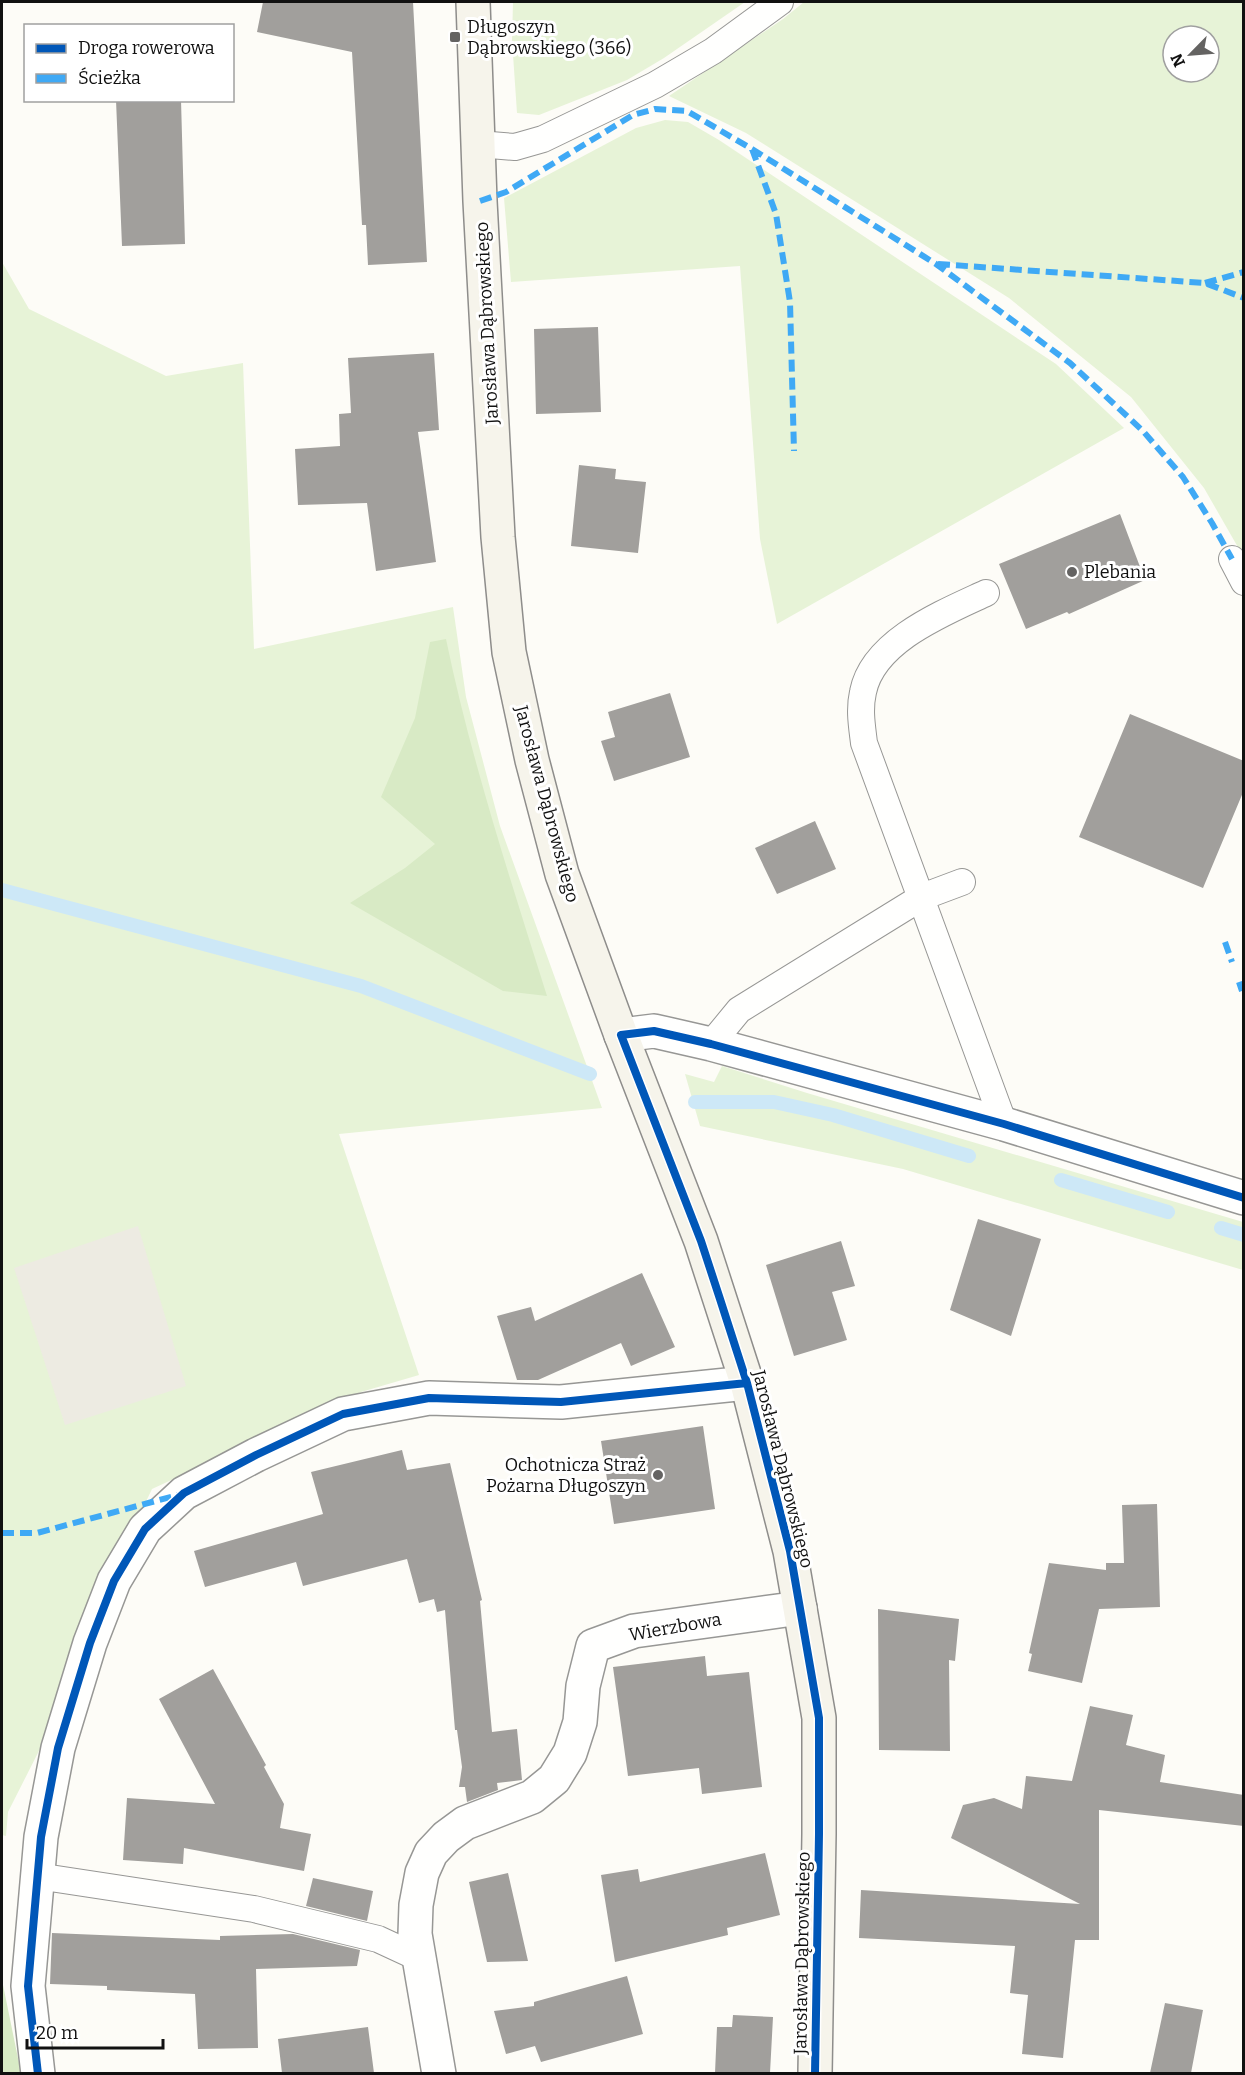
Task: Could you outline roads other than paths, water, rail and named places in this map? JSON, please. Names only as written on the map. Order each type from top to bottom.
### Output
[{"type":"street","name":"Jarosława Dąbrowskiego","points":[[473,2],[498,537],[509,652],[532,760],[562,874],[621,1035],[701,1241],[747,1383],[790,1551],[819,1718],[815,2073]]},
{"type":"street","points":[[621,1035],[654,1031],[711,1044],[1004,1124],[1244,1198]]},
{"type":"street","points":[[38,2073],[28,1986],[41,1837],[58,1748],[90,1643],[110,1591],[145,1529],[184,1493],[256,1455],[344,1414],[429,1398],[561,1402],[747,1383]]},
{"type":"street","name":"Wierzbowa","points":[[439,2073],[415,1934],[416,1905],[422,1873],[431,1853],[465,1822],[532,1797],[554,1779],[570,1753],[580,1722],[583,1686],[593,1646],[634,1631],[800,1608]]},
{"type":"lane","points":[[478,144],[515,147],[543,139],[582,121],[655,85],[712,51],[780,2]]},
{"type":"lane","points":[[1232,560],[1244,582]]},
{"type":"lane","points":[[986,593],[924,623],[899,640],[873,667],[863,691],[860,718],[864,743],[1004,1124]]},
{"type":"lane","points":[[711,1044],[739,1010],[922,897],[962,882]]},
{"type":"lane","points":[[37,1876],[254,1909],[378,1939],[419,1958]]},
{"type":"waterway","points":[[2,890],[361,986],[590,1074]]},
{"type":"waterway","points":[[695,1102],[774,1102],[833,1115],[969,1156]]},
{"type":"waterway","points":[[1061,1180],[1168,1212]]},
{"type":"waterway","points":[[1221,1228],[1244,1235]]},
{"type":"place","name":"Długoszyn Dąbrowskiego (366)","points":[[455,37]]},
{"type":"place","name":"Plebania","points":[[1072,572]]},
{"type":"place","name":"Ochotnicza Straż Pożarna Długoszyn","points":[[658,1475]]}]
